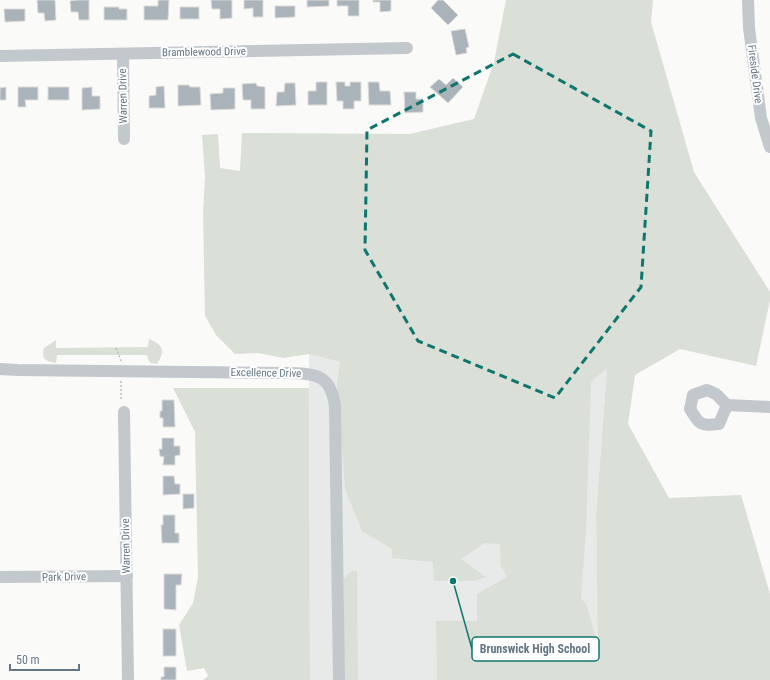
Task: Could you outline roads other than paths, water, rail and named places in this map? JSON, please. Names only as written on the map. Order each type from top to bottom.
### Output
[{"type":"street","name":"Fireside Drive","points":[[748,0],[761,118],[770,147]]},
{"type":"street","name":"Bramblewood Drive","points":[[0,56],[407,48]]},
{"type":"street","name":"Warren Drive","points":[[123,54],[124,139]]},
{"type":"street","name":"Excellence Drive","points":[[0,369],[286,373],[316,376],[325,381],[330,386],[334,395],[335,407],[339,680]]},
{"type":"street","points":[[727,405],[770,407]]},
{"type":"street","name":"Warren Drive","points":[[124,412],[128,680]]},
{"type":"street","name":"Park Drive","points":[[0,578],[127,576]]},
{"type":"place","name":"Brunswick High School","points":[[453,581]]}]
